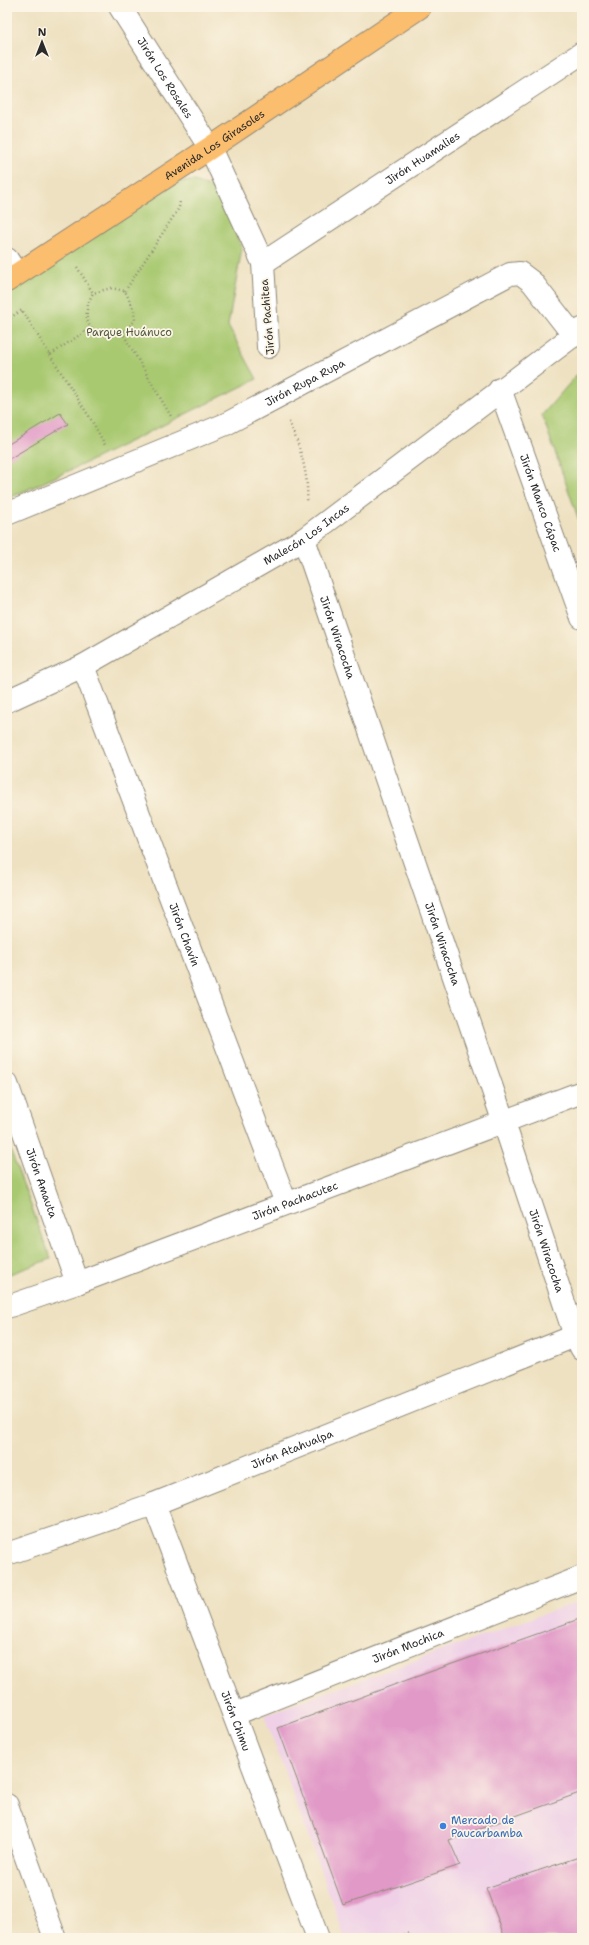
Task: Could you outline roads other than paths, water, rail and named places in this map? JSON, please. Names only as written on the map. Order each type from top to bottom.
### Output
[{"type":"main road","name":"Avenida Los Girasoles","points":[[10,272],[210,148],[420,7]]},
{"type":"street","name":"Jirón Los Rosales","points":[[120,7],[210,148]]},
{"type":"street","name":"Jirón Huamalies","points":[[263,263],[582,53]]},
{"type":"street","name":"Jirón Pachitea","points":[[210,148],[263,263],[268,346]]},
{"type":"street","name":"Jirón Rupa Rupa","points":[[7,514],[226,424],[510,274],[520,274],[532,282],[578,333]]},
{"type":"street","name":"Malecón Los Incas","points":[[7,701],[83,666],[304,539],[500,389],[578,333]]},
{"type":"street","name":"Jirón Manco Cápac","points":[[500,389],[582,618]]},
{"type":"street","name":"Jirón Wiracocha","points":[[304,539],[579,1342]]},
{"type":"street","name":"Jirón Chavín","points":[[83,666],[286,1203]]},
{"type":"street","name":"Jirón Amauta","points":[[7,1084],[76,1283]]},
{"type":"street","name":"Jirón Pachacutec","points":[[7,1307],[76,1283],[582,1092]]},
{"type":"street","name":"Jirón Atahualpa","points":[[7,1554],[154,1504],[579,1342]]},
{"type":"street","name":"Jirón Chimu","points":[[154,1504],[318,1938]]},
{"type":"street","name":"Jirón Mochica","points":[[234,1714],[582,1577]]},
{"type":"street","points":[[7,1805],[55,1938]]},
{"type":"place","name":"Mercado de Paucarbamba","points":[[443,1826]]},
{"type":"park label","name":"Parque Huánuco","points":[[129,332]]}]
